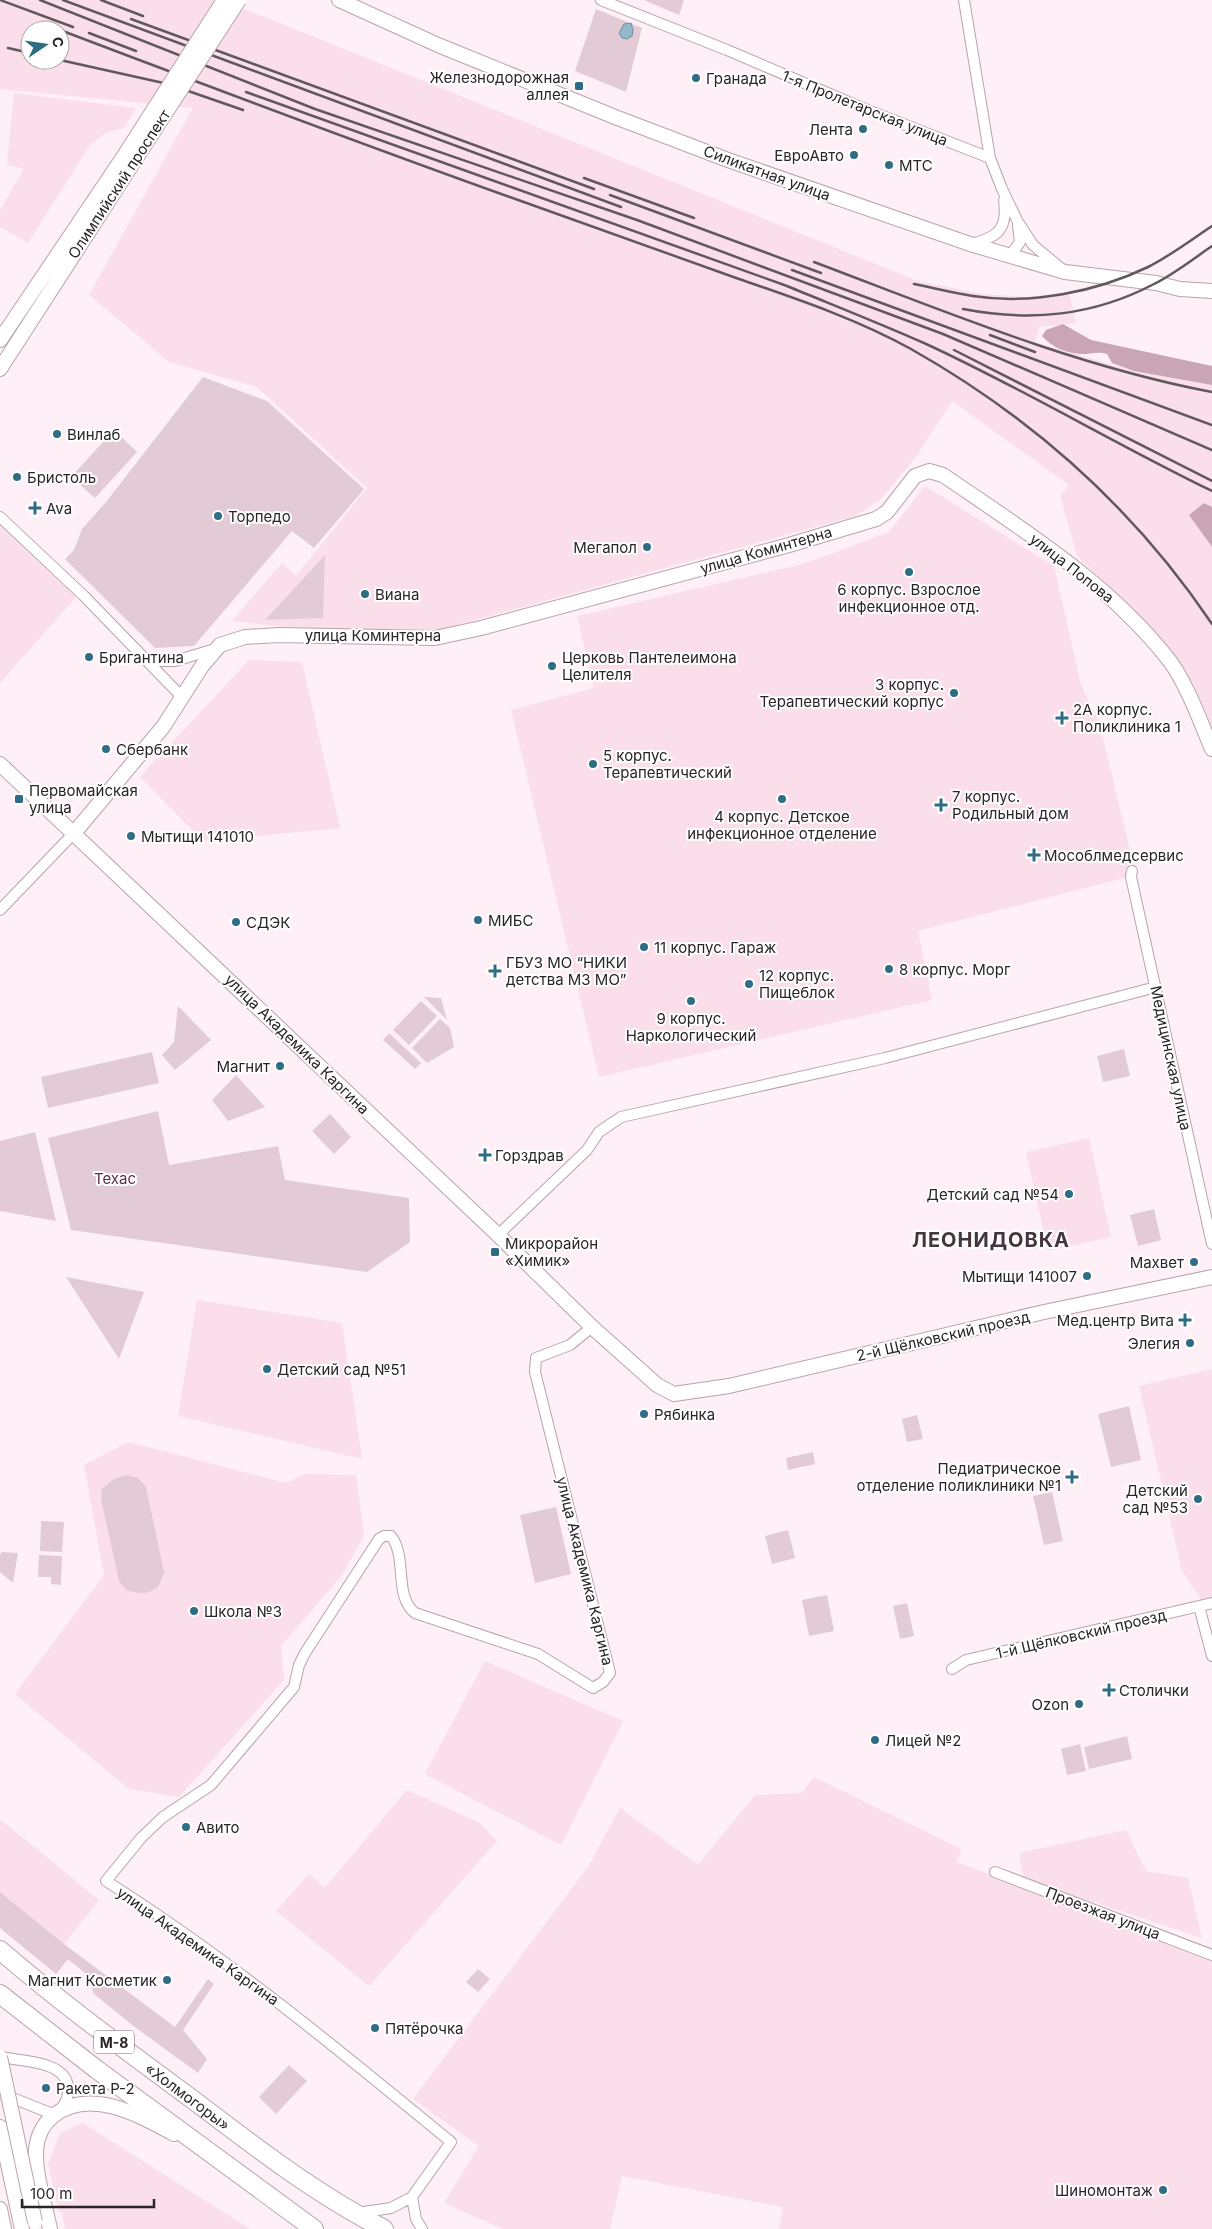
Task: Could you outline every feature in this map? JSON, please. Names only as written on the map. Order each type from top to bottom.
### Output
[{"type":"highway","name":"«Холмогоры»","points":[[0,1950],[94,2027],[303,2182],[384,2229]]},
{"type":"highway","name":"«Холмогоры»","points":[[0,1994],[81,2059],[314,2229]]},
{"type":"street","name":"Олимпийский проспект","points":[[0,369],[224,0]]},
{"type":"street","name":"Олимпийский проспект","points":[[0,340],[238,0]]},
{"type":"street","name":"Силикатная улица","points":[[339,0],[378,19],[623,120],[849,203],[970,244],[1065,272],[1146,282],[1180,289],[1212,291]]},
{"type":"street","points":[[367,0],[369,8],[378,19]]},
{"type":"street","name":"1-я Пролетарская улица","points":[[601,0],[727,50],[870,111],[990,158]]},
{"type":"street","points":[[964,0],[990,158],[1018,222],[1033,245],[1065,272]]},
{"type":"street","points":[[970,244],[995,236],[1000,230],[1005,220],[1002,189]]},
{"type":"street","points":[[1010,256],[1020,242],[1018,222]]},
{"type":"street","name":"улица Коминтерна","points":[[215,649],[220,645],[245,637],[279,635],[435,638],[482,628],[790,545],[876,519],[887,512],[915,476],[929,471]]},
{"type":"street","name":"улица Попова","points":[[929,471],[943,475],[1051,550],[1111,596],[1170,661],[1196,711],[1212,749]]},
{"type":"street","points":[[0,517],[78,590],[181,696]]},
{"type":"street","points":[[148,661],[175,661],[215,649]]},
{"type":"street","points":[[0,910],[74,833],[163,727],[181,696],[215,649]]},
{"type":"street","name":"улица Академика Каргина","points":[[0,764],[498,1235],[592,1327],[657,1385],[674,1394]]},
{"type":"street","name":"Медицинская улица","points":[[1132,871],[1131,877],[1212,1244]]},
{"type":"street","points":[[498,1235],[587,1150],[599,1132],[621,1117],[885,1058],[1156,987]]},
{"type":"street","name":"2-й Щёлковский проезд","points":[[674,1394],[729,1386],[1044,1312],[1212,1277]]},
{"type":"street","name":"улица Академика Каргина","points":[[354,2213],[391,2208],[412,2197],[450,2142],[329,2042],[217,1956],[106,1881],[141,1838],[163,1817],[211,1785],[294,1687],[299,1666],[305,1653],[379,1539],[384,1536],[391,1536],[397,1546],[404,1598],[408,1606],[415,1613],[538,1654],[593,1688],[603,1682],[610,1673],[534,1372],[536,1358],[570,1345],[592,1327]]},
{"type":"street","name":"1-й Щёлковский проезд","points":[[952,1669],[966,1660],[1212,1603]]},
{"type":"street","points":[[1199,1606],[1212,1656]]},
{"type":"street","name":"Проезжая улица","points":[[994,1872],[1212,1955]]},
{"type":"street","points":[[36,2225],[0,2057],[51,2067],[62,2072],[68,2084],[69,2091],[65,2106],[44,2126],[36,2149],[50,2229]]},
{"type":"street","points":[[0,2094],[42,2111],[58,2112],[83,2105],[117,2108],[152,2122],[213,2154]]},
{"type":"street","points":[[0,2126],[21,2227]]},
{"type":"street","points":[[412,2197],[416,2219],[422,2229]]},
{"type":"street","points":[[0,2210],[4,2229]]},
{"type":"shaded area","points":[[0,0],[217,0],[265,17],[918,281],[983,294],[1028,297],[1069,292],[1076,323],[1039,327],[1035,342],[1134,371],[1212,385],[1212,507],[1204,503],[1189,515],[1212,547],[1212,728],[1192,682],[1174,656],[1135,611],[1077,556],[1060,496],[1069,485],[952,401],[916,457],[880,500],[855,516],[435,631],[343,633],[232,621],[282,563],[296,576],[367,488],[257,387],[169,362],[89,295],[193,108],[0,89]]},
{"type":"shaded area","points":[[14,93],[136,108],[124,128],[106,133],[90,145],[28,243],[0,227],[0,210],[24,169],[7,165]]},
{"type":"shaded area","points":[[1063,324],[1091,340],[1212,366],[1212,385],[1134,371],[1112,363],[1107,354],[1104,353],[1082,354],[1060,349],[1042,336],[1046,330]]},
{"type":"shaded area","points":[[925,486],[1054,566],[1081,685],[1099,722],[1136,875],[918,931],[932,1000],[599,1077],[511,710],[594,688],[577,616],[803,564],[889,532]]},
{"type":"shaded area","points":[[1204,503],[1212,507],[1212,547],[1189,515]]},
{"type":"shaded area","points":[[0,527],[76,597],[0,683]]},
{"type":"shaded area","points":[[249,660],[302,662],[340,828],[203,841],[140,777]]},
{"type":"shaded area","name":"Детский сад №54","points":[[1089,1138],[1111,1237],[1048,1251],[1026,1152]]},
{"type":"shaded area","name":"Детский сад №51","points":[[197,1300],[342,1323],[362,1459],[178,1416]]},
{"type":"shaded area","points":[[1212,1369],[1212,1599],[1202,1601],[1182,1571],[1139,1386]]},
{"type":"shaded area","name":"Школа №3","points":[[129,1442],[286,1483],[305,1474],[356,1475],[364,1536],[342,1575],[281,1646],[284,1680],[179,1797],[129,1789],[15,1694],[104,1575],[84,1465]]},
{"type":"shaded area","points":[[485,1661],[623,1721],[561,1845],[425,1774]]},
{"type":"shaded area","points":[[814,1777],[961,1849],[957,1862],[1212,1959],[1212,2229],[779,2229],[783,2207],[622,2176],[610,2229],[503,2229],[444,2203],[479,2146],[413,2099],[588,1867],[620,1808],[698,1865],[755,1795],[802,1793]]},
{"type":"shaded area","points":[[407,1790],[480,1823],[497,1841],[369,1986],[276,1911],[309,1874],[325,1888]]},
{"type":"shaded area","points":[[0,1819],[99,1900],[64,1944],[0,1892]]},
{"type":"shaded area","points":[[1126,1830],[1146,1871],[1188,1878],[1202,1938],[1024,1879],[1019,1853]]},
{"type":"shaded area","points":[[83,2123],[250,2229],[65,2229],[62,2212],[59,2212],[48,2164],[60,2133]]},
{"type":"green space","points":[[644,0],[684,0],[679,15]]},
{"type":"green space","points":[[596,9],[642,28],[626,92],[575,71]]},
{"type":"green space","name":"Торпедо","points":[[203,377],[267,401],[364,489],[314,548],[292,531],[194,646],[155,648],[65,559],[74,550],[82,529],[106,502]]},
{"type":"green space","points":[[114,430],[137,452],[95,498],[71,477]]},
{"type":"green space","points":[[325,555],[323,618],[265,620]]},
{"type":"green space","points":[[424,997],[441,998],[447,1020]]},
{"type":"green space","points":[[421,1001],[437,1016],[409,1045],[393,1030]]},
{"type":"green space","points":[[178,1006],[211,1040],[175,1070],[162,1055],[174,1042]]},
{"type":"green space","points":[[440,1019],[450,1028],[454,1047],[427,1063],[412,1048]]},
{"type":"green space","points":[[389,1033],[421,1063],[415,1069],[383,1040]]},
{"type":"green space","points":[[1124,1049],[1130,1076],[1103,1082],[1097,1056]]},
{"type":"green space","points":[[152,1052],[159,1083],[48,1108],[41,1077]]},
{"type":"green space","points":[[236,1075],[265,1107],[228,1121],[212,1100]]},
{"type":"green space","name":"Техас","points":[[158,1111],[169,1165],[278,1146],[285,1180],[409,1198],[410,1242],[367,1272],[71,1230],[48,1138]]},
{"type":"green space","points":[[330,1114],[351,1137],[334,1154],[312,1131]]},
{"type":"green space","points":[[35,1132],[56,1221],[0,1211],[0,1141]]},
{"type":"green space","points":[[1154,1209],[1161,1240],[1138,1246],[1130,1215]]},
{"type":"green space","points":[[66,1277],[144,1292],[119,1359]]},
{"type":"green space","points":[[1129,1406],[1141,1460],[1111,1467],[1098,1414]]},
{"type":"green space","points":[[917,1415],[923,1439],[907,1442],[902,1419]]},
{"type":"green space","points":[[813,1452],[815,1464],[788,1470],[786,1458]]},
{"type":"green space","points":[[127,1475],[138,1478],[146,1487],[164,1572],[159,1585],[151,1592],[140,1593],[126,1590],[119,1581],[101,1499],[102,1489],[105,1486],[116,1478]]},
{"type":"green space","points":[[1052,1492],[1063,1541],[1044,1545],[1033,1496]]},
{"type":"green space","points":[[556,1507],[571,1574],[535,1583],[520,1515]]},
{"type":"green space","points":[[41,1521],[64,1522],[62,1552],[40,1551]]},
{"type":"green space","points":[[788,1530],[795,1558],[772,1564],[765,1536]]},
{"type":"green space","points":[[2,1552],[18,1553],[13,1583],[0,1572],[0,1555]]},
{"type":"green space","points":[[39,1555],[62,1556],[61,1585],[51,1584],[51,1577],[38,1577]]},
{"type":"green space","points":[[827,1595],[834,1631],[809,1636],[802,1600]]},
{"type":"green space","points":[[907,1603],[914,1636],[900,1639],[893,1606]]},
{"type":"green space","points":[[1127,1736],[1132,1759],[1089,1769],[1084,1747]]},
{"type":"green space","points":[[1080,1744],[1086,1771],[1067,1775],[1061,1749]]},
{"type":"green space","points":[[0,1892],[64,1944],[175,2027],[208,1979],[214,1984],[183,2030],[207,2059],[198,2073],[132,2025],[93,1993],[91,1978],[68,1959],[56,1974],[0,1928]]},
{"type":"green space","points":[[478,1969],[490,1979],[478,1992],[466,1982]]},
{"type":"green space","points":[[289,2065],[307,2081],[276,2114],[259,2097]]},
{"type":"water","points":[[631,23],[632,36],[627,39],[622,38],[619,33],[624,24]]},
{"type":"railway","points":[[0,0],[73,27]]},
{"type":"railway","points":[[40,0],[315,109],[637,220],[943,334],[1212,450]]},
{"type":"railway","points":[[63,0],[621,207]]},
{"type":"railway","points":[[101,0],[143,16]]},
{"type":"railway","points":[[131,19],[594,189]]},
{"type":"railway","points":[[89,33],[136,51]]},
{"type":"railway","points":[[70,34],[405,159],[805,302],[890,338],[956,376],[999,405],[1078,469],[1115,504],[1149,542],[1182,582],[1212,624]]},
{"type":"railway","points":[[8,48],[20,51]]},
{"type":"railway","points":[[70,62],[168,84],[243,110]]},
{"type":"railway","points":[[246,92],[787,286],[873,321],[961,360],[1212,491]]},
{"type":"railway","points":[[584,178],[694,218]]},
{"type":"railway","points":[[610,195],[821,273]]},
{"type":"railway","points":[[914,284],[966,295],[1017,299],[1085,290],[1128,276],[1148,267],[1212,226]]},
{"type":"railway","points":[[963,309],[1013,315],[1037,315],[1085,309],[1131,295],[1154,284],[1212,246]]},
{"type":"railway","points":[[814,262],[1010,336],[1110,368],[1212,392]]},
{"type":"railway","points":[[792,270],[1212,425]]},
{"type":"railway","points":[[990,335],[1035,352]]},
{"type":"railway","points":[[954,350],[1212,481]]},
{"type":"place","name":"Гранада","points":[[696,78]]},
{"type":"place","name":"Железнодорожная аллея","points":[[579,86]]},
{"type":"place","name":"Лента","points":[[863,129]]},
{"type":"place","name":"ЕвроАвто","points":[[854,155]]},
{"type":"place","name":"МТС","points":[[889,165]]},
{"type":"place","name":"Винлаб","points":[[57,434]]},
{"type":"place","name":"Бристоль","points":[[17,477]]},
{"type":"place","name":"Ava","points":[[35,508]]},
{"type":"place","name":"Торпедо","points":[[218,516]]},
{"type":"place","name":"Мегапол","points":[[647,547]]},
{"type":"place","name":"6 корпус. Взрослое инфекционное отд.","points":[[909,572]]},
{"type":"place","name":"Виана","points":[[365,594]]},
{"type":"place","name":"Бригантина","points":[[89,657]]},
{"type":"place","name":"Церковь Пантелеимона Целителя","points":[[552,666]]},
{"type":"place","name":"3 корпус. Терапевтический корпус","points":[[954,693]]},
{"type":"place","name":"2А корпус. Поликлиника 1","points":[[1062,718]]},
{"type":"place","name":"Сбербанк","points":[[106,749]]},
{"type":"place","name":"5 корпус. Терапевтический","points":[[593,764]]},
{"type":"place","name":"Первомайская улица","points":[[19,799]]},
{"type":"place","name":"4 корпус. Детское инфекционное отделение","points":[[782,799]]},
{"type":"place","name":"7 корпус. Родильный дом","points":[[941,805]]},
{"type":"place","name":"Мытищи 141010","points":[[131,836]]},
{"type":"place","name":"Мособлмедсервис","points":[[1034,855]]},
{"type":"place","name":"МИБС","points":[[478,920]]},
{"type":"place","name":"СДЭК","points":[[236,922]]},
{"type":"place","name":"11 корпус. Гараж","points":[[644,947]]},
{"type":"place","name":"8 корпус. Морг","points":[[889,969]]},
{"type":"place","name":"ГБУЗ МО “НИКИ детства МЗ МО”","points":[[495,971]]},
{"type":"place","name":"12 корпус. Пищеблок","points":[[749,984]]},
{"type":"place","name":"9 корпус. Наркологический","points":[[691,1001]]},
{"type":"place","name":"Магнит","points":[[280,1066]]},
{"type":"place","name":"Горздрав","points":[[485,1155]]},
{"type":"place","name":"Детский сад №54","points":[[1069,1194]]},
{"type":"place","name":"Микрорайон «Химик»","points":[[495,1252]]},
{"type":"place","name":"Махвет","points":[[1194,1262]]},
{"type":"place","name":"Мытищи 141007","points":[[1087,1276]]},
{"type":"place","name":"Мед.центр Вита","points":[[1185,1320]]},
{"type":"place","name":"Элегия","points":[[1190,1343]]},
{"type":"place","name":"Детский сад №51","points":[[267,1369]]},
{"type":"place","name":"Рябинка","points":[[644,1414]]},
{"type":"place","name":"Педиатрическое отделение поликлиники №1","points":[[1072,1477]]},
{"type":"place","name":"Детский сад №53","points":[[1198,1499]]},
{"type":"place","name":"Школа №3","points":[[194,1611]]},
{"type":"place","name":"Столички","points":[[1109,1690]]},
{"type":"place","name":"Ozon","points":[[1079,1704]]},
{"type":"place","name":"Лицей №2","points":[[875,1740]]},
{"type":"place","name":"Авито","points":[[186,1827]]},
{"type":"place","name":"Магнит Косметик","points":[[167,1980]]},
{"type":"place","name":"Пятёрочка","points":[[375,2028]]},
{"type":"place","name":"Ракета Р-2","points":[[46,2088]]},
{"type":"place","name":"Шиномонтаж","points":[[1163,2190]]},
{"type":"district","name":"ЛЕОНИДОВКА","points":[[991,1240]]}]
